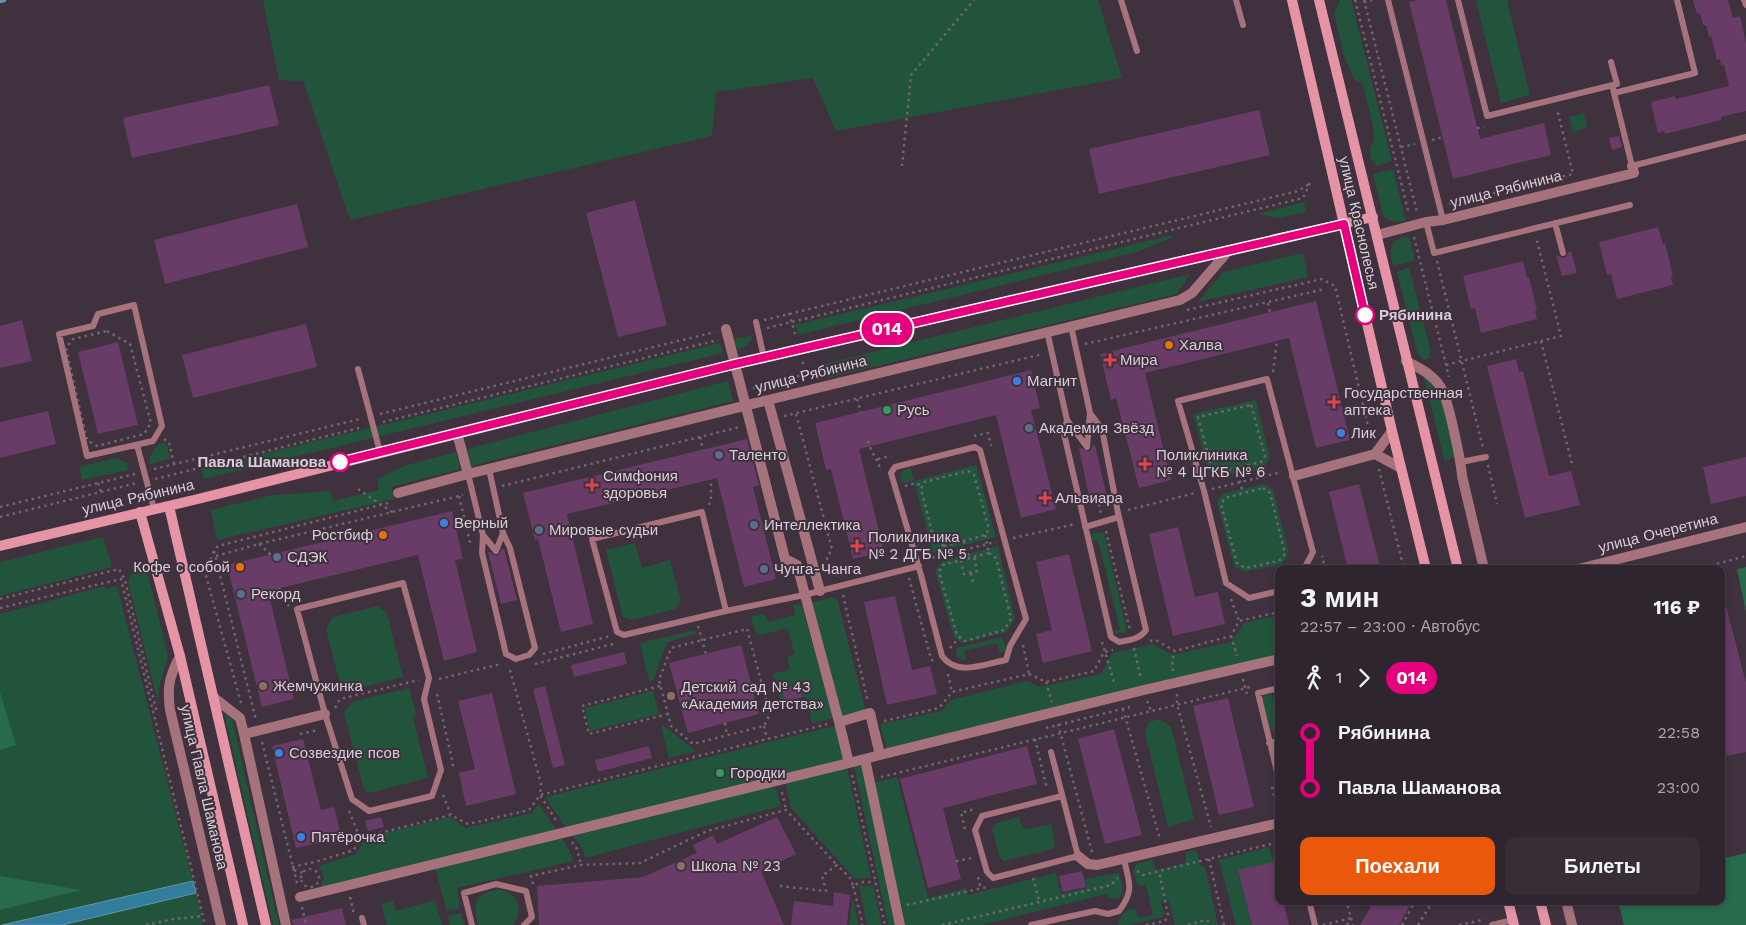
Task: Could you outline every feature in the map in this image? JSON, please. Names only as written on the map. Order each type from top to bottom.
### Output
[{"type":"street","name":"улица Краснолесья","points":[[1292,0],[1425,565]]},
{"type":"street","name":"улица Краснолесья","points":[[1319,0],[1457,565]]},
{"type":"street","name":"улица Рябинина","points":[[1377,235],[1634,173],[1632,166]]},
{"type":"street","name":"улица Рябинина","points":[[0,546],[168,506],[735,364],[1373,216]]},
{"type":"street","name":"улица Рябинина","points":[[398,493],[746,405],[1180,300],[1192,293],[1229,250]]},
{"type":"street","points":[[727,333],[785,559],[797,565],[849,763]]},
{"type":"street","points":[[1406,361],[1431,374],[1442,388],[1461,462],[1462,476],[1483,565]]},
{"type":"street","points":[[768,400],[820,591]]},
{"type":"street","points":[[1294,476],[1375,454],[1392,431]]},
{"type":"street","points":[[457,433],[468,474]]},
{"type":"street","points":[[1375,454],[1401,468]]},
{"type":"street","name":"улица Павла Шаманова","points":[[168,506],[266,925]]},
{"type":"street","name":"улица Павла Шаманова","points":[[140,512],[180,656],[244,925]]},
{"type":"street","name":"улица Очеретина","points":[[1594,565],[1746,527]]},
{"type":"street","name":"улица Павла Шаманова","points":[[180,656],[168,689],[170,710],[221,925]]},
{"type":"street","points":[[300,897],[1144,690],[1275,661]]},
{"type":"street","name":"улица Павла Шаманова","points":[[213,697],[240,718],[286,925]]},
{"type":"street","points":[[244,734],[326,717]]},
{"type":"street","points":[[839,722],[872,718],[880,755]]},
{"type":"street","points":[[866,759],[900,925]]},
{"type":"street","points":[[1078,856],[1088,864],[1125,864],[1218,837],[1275,824]]},
{"type":"street","points":[[1509,905],[1513,923]]},
{"type":"street","points":[[1541,905],[1546,925]]},
{"type":"street","points":[[1567,905],[1572,925]]},
{"type":"lane","points":[[1121,0],[1137,51]]},
{"type":"lane","points":[[1236,0],[1244,25]]},
{"type":"lane","points":[[1388,0],[1443,220]]},
{"type":"lane","points":[[1458,0],[1487,116],[1617,84],[1611,62]]},
{"type":"lane","points":[[1614,93],[1695,73],[1677,0]]},
{"type":"lane","points":[[1744,0],[1746,5]]},
{"type":"lane","points":[[1612,85],[1632,166],[1746,137]]},
{"type":"lane","points":[[1418,224],[1434,253],[1630,205]]},
{"type":"lane","points":[[1555,223],[1563,253]]},
{"type":"lane","points":[[134,305],[162,426],[153,441],[138,445],[87,456],[59,334],[93,326],[98,314],[134,305]]},
{"type":"lane","points":[[756,322],[764,358]]},
{"type":"lane","points":[[1047,331],[1067,420],[1087,447],[1090,413],[1071,326]]},
{"type":"lane","points":[[358,369],[380,452]]},
{"type":"lane","points":[[1275,593],[1249,598],[1226,583],[1204,491],[1178,401],[1268,379],[1313,552],[1306,565]]},
{"type":"lane","points":[[1067,420],[1064,434],[1111,637],[1119,642],[1142,636],[1146,630],[1119,515],[1102,429],[1090,413]]},
{"type":"lane","points":[[138,445],[154,509]]},
{"type":"lane","points":[[975,447],[980,450],[1026,619],[1010,646],[1006,660],[961,669],[948,664],[942,656],[919,566],[891,473],[895,467],[975,447]]},
{"type":"lane","points":[[1461,462],[1486,457]]},
{"type":"lane","points":[[468,474],[483,535],[482,553],[506,654],[516,659],[529,655],[534,648],[510,548],[503,533],[488,469]]},
{"type":"lane","points":[[726,611],[702,512],[592,538],[617,632],[624,635],[804,595],[919,566]]},
{"type":"lane","points":[[1085,527],[1119,515]]},
{"type":"lane","points":[[483,535],[496,550],[503,533]]},
{"type":"lane","points":[[403,583],[432,679],[424,699],[441,770],[432,796],[369,811],[352,799],[326,717],[298,609],[403,583]]},
{"type":"lane","points":[[1275,689],[1258,693],[1275,764]]},
{"type":"lane","points":[[1270,743],[1275,742]]},
{"type":"lane","points":[[1050,752],[1062,796],[1078,856],[993,878],[987,872],[975,830],[982,816],[1062,796]]},
{"type":"lane","points":[[1031,925],[1095,911],[1108,914],[1119,911],[1128,898],[1130,888],[1125,864]]},
{"type":"lane","points":[[472,925],[464,893],[496,884],[526,892],[532,917],[524,925]]},
{"type":"lane","points":[[1310,905],[1315,925]]},
{"type":"lane","points":[[358,917],[364,925]]},
{"type":"lane","points":[[1490,922],[1513,923]]},
{"type":"path","points":[[902,166],[911,75],[974,0]]},
{"type":"path","points":[[1355,0],[1418,224]]},
{"type":"path","points":[[1372,0],[1364,1],[1417,212],[1418,224]]},
{"type":"path","points":[[1417,212],[1573,174],[1557,109]]},
{"type":"path","points":[[1478,128],[1493,125]]},
{"type":"path","points":[[756,322],[1298,191],[1310,183],[1303,198],[758,331]]},
{"type":"path","points":[[1446,364],[1561,336],[1534,228]]},
{"type":"path","points":[[1434,253],[1497,504]]},
{"type":"path","points":[[1334,286],[1403,565]]},
{"type":"path","points":[[1268,303],[1270,312]]},
{"type":"path","points":[[87,440],[97,446],[144,434],[151,423],[130,344],[107,331]]},
{"type":"path","points":[[0,507],[370,416],[727,333]]},
{"type":"path","points":[[0,517],[373,425],[727,333]]},
{"type":"path","points":[[1541,341],[1572,464]]},
{"type":"path","points":[[857,400],[861,412]]},
{"type":"path","points":[[1251,405],[1264,456],[1261,462],[1236,468],[1220,472],[1212,469],[1198,417],[1251,405]]},
{"type":"path","points":[[796,414],[832,549],[827,558],[829,567],[838,576],[841,586],[872,718],[939,708],[952,692],[1028,674],[1046,682],[1094,671],[1104,652],[1114,650]]},
{"type":"path","points":[[700,437],[703,450]]},
{"type":"path","points":[[191,460],[194,468]]},
{"type":"path","points":[[1236,468],[1243,493]]},
{"type":"path","points":[[949,563],[944,546],[934,540],[921,489],[924,482],[968,471],[974,475],[989,529],[986,535],[989,553],[996,558],[1011,619],[1004,630],[965,641],[957,634],[939,572],[943,565],[989,553]]},
{"type":"path","points":[[711,479],[712,500],[709,505],[711,514]]},
{"type":"path","points":[[98,483],[101,492]]},
{"type":"path","points":[[1263,488],[1270,493],[1285,554],[1279,561],[1245,568],[1237,563],[1222,504],[1225,498],[1243,493],[1263,488]]},
{"type":"path","points":[[358,490],[392,512]]},
{"type":"path","points":[[1119,515],[1204,491]]},
{"type":"path","points":[[1099,504],[1144,690],[1151,711]]},
{"type":"path","points":[[944,546],[986,535]]},
{"type":"path","points":[[964,541],[969,558]]},
{"type":"path","points":[[258,544],[270,554]]},
{"type":"path","points":[[214,551],[216,556]]},
{"type":"path","points":[[1713,565],[1746,556]]},
{"type":"path","points":[[961,560],[964,574],[971,573],[978,571],[974,557]]},
{"type":"path","points":[[0,599],[119,569]]},
{"type":"path","points":[[971,573],[973,582]]},
{"type":"path","points":[[0,608],[120,579],[205,925]]},
{"type":"path","points":[[279,588],[281,598],[290,606]]},
{"type":"path","points":[[1148,642],[1156,640],[1175,651],[1231,636],[1239,621],[1275,613]]},
{"type":"path","points":[[697,624],[706,654]]},
{"type":"path","points":[[764,726],[693,744],[671,726],[659,680],[671,648],[747,629],[770,714],[764,726],[767,739]]},
{"type":"path","points":[[543,654],[613,636],[614,644]]},
{"type":"path","points":[[326,717],[340,699],[501,664]]},
{"type":"path","points":[[510,670],[541,784],[540,796],[564,833],[577,849],[581,866]]},
{"type":"path","points":[[432,679],[454,764],[451,772]]},
{"type":"path","points":[[1046,682],[1093,853],[1098,857]]},
{"type":"path","points":[[660,686],[582,706],[589,734],[668,714]]},
{"type":"path","points":[[879,777],[1254,686]]},
{"type":"path","points":[[1177,704],[1211,830],[1218,837]]},
{"type":"path","points":[[1125,717],[1161,842]]},
{"type":"path","points":[[443,794],[451,815],[468,824],[528,810],[540,796],[839,722]]},
{"type":"path","points":[[724,723],[727,736]]},
{"type":"path","points":[[849,763],[885,925]]},
{"type":"path","points":[[778,780],[786,810],[851,879],[862,925]]},
{"type":"path","points":[[303,873],[293,868],[354,850],[360,838],[348,809]]},
{"type":"path","points":[[533,885],[531,876],[581,866],[640,863],[707,831],[786,810]]},
{"type":"path","points":[[360,838],[451,815]]},
{"type":"path","points":[[942,925],[1111,885],[1125,864],[1143,875],[1275,843]]},
{"type":"path","points":[[956,862],[972,858]]},
{"type":"path","points":[[1209,859],[1224,925]]},
{"type":"path","points":[[309,869],[316,871],[320,876],[318,883],[312,887],[306,886],[301,880],[303,873],[315,862]]},
{"type":"path","points":[[780,886],[826,890],[822,876],[837,865]]},
{"type":"path","points":[[1146,925],[1166,921],[1168,915],[1158,872]]},
{"type":"path","points":[[1033,877],[1039,901]]},
{"type":"path","points":[[853,886],[861,882],[875,882]]},
{"type":"path","points":[[347,886],[358,917]]},
{"type":"path","points":[[1349,905],[1348,907],[1353,925]]},
{"type":"path","points":[[1402,925],[1413,905]]},
{"type":"path","points":[[1418,925],[1430,905]]},
{"type":"path","points":[[146,925],[174,919],[203,916]]},
{"type":"path","points":[[1322,925],[1351,918]]},
{"type":"path","points":[[1347,925],[1351,918]]},
{"type":"path","points":[[1188,925],[1205,920],[1210,922],[1210,925]]},
{"type":"path","points":[[1460,925],[1490,922]]},
{"type":"green space","points":[[1098,0],[1122,78],[836,131],[813,78],[716,92],[712,136],[350,220],[303,81],[279,80],[263,1]]},
{"type":"green space","points":[[1340,0],[1351,0],[1392,161],[1377,166],[1370,157],[1374,134],[1363,84],[1355,80],[1344,56],[1334,13]]},
{"type":"green space","points":[[1476,0],[1507,0],[1530,95],[1501,103]]},
{"type":"green space","points":[[1584,113],[1587,128],[1573,132],[1569,117]]},
{"type":"green space","points":[[1393,169],[1406,221],[1393,221],[1383,215],[1373,174]]},
{"type":"green space","points":[[1304,202],[1306,212],[1280,218],[1258,214]]},
{"type":"green space","points":[[1173,235],[1169,239],[1137,252],[798,335],[795,325]]},
{"type":"green space","points":[[1409,236],[1415,260],[1393,266],[1391,250],[1394,242]]},
{"type":"green space","points":[[1303,253],[1308,277],[1198,302],[1223,272]]},
{"type":"green space","points":[[1409,267],[1431,352],[1429,358],[1424,360],[1418,355],[1397,272]]},
{"type":"green space","points":[[1190,274],[1177,294],[827,378],[824,364]]},
{"type":"green space","points":[[753,335],[743,348],[737,350],[734,339]]},
{"type":"green space","points":[[720,343],[723,353],[204,479],[201,469]]},
{"type":"green space","points":[[1423,374],[1439,392],[1447,415],[1455,456],[1445,462]]},
{"type":"green space","points":[[728,381],[733,401],[471,466],[467,449]]},
{"type":"green space","points":[[1256,400],[1270,458],[1265,466],[1219,477],[1209,473],[1193,414]]},
{"type":"green space","points":[[166,443],[170,459],[150,464],[149,458],[157,445]]},
{"type":"green space","points":[[456,452],[460,469],[391,487],[394,499],[217,540],[211,510],[273,495],[331,491],[333,501],[379,490],[377,479],[407,465]]},
{"type":"green space","points":[[117,458],[127,463],[128,470],[82,480],[79,467]]},
{"type":"green space","points":[[976,465],[996,537],[933,553],[914,481]]},
{"type":"green space","points":[[911,468],[914,481],[902,483],[900,475],[904,470]]},
{"type":"green space","points":[[1263,484],[1273,489],[1289,554],[1282,564],[1244,572],[1234,566],[1217,502],[1222,494]]},
{"type":"green space","points":[[1104,532],[1127,632],[1115,634],[1114,631],[1120,629],[1098,540],[1092,540],[1091,534]]},
{"type":"green space","points":[[103,537],[112,567],[0,596],[0,562]]},
{"type":"green space","points":[[635,543],[642,568],[670,560],[681,601],[675,609],[632,620],[623,617],[606,550]]},
{"type":"green space","points":[[998,546],[1015,619],[1007,632],[963,643],[954,637],[935,571],[942,561]]},
{"type":"green space","points":[[146,566],[168,656],[159,689],[158,703],[128,581],[133,569]]},
{"type":"green space","points":[[1746,567],[1746,612],[1737,569]]},
{"type":"green space","points":[[105,586],[106,589],[117,586],[193,881],[180,884],[183,896],[196,893],[203,925],[0,925],[0,614]]},
{"type":"green space","points":[[833,597],[837,599],[866,712],[842,717],[811,605],[814,602]]},
{"type":"green space","points":[[799,604],[802,606],[833,718],[812,723],[806,697],[803,697],[800,685],[782,689],[787,705],[782,707],[773,674],[790,669],[787,657],[795,654],[787,628],[761,635],[755,631],[751,617],[762,614],[766,616],[768,622],[795,615],[793,605]]},
{"type":"green space","points":[[378,606],[387,613],[403,677],[342,692],[326,629],[333,617]]},
{"type":"green space","points":[[1275,616],[1275,656],[887,750],[880,724],[942,711],[950,700],[1027,681],[1040,687],[1101,674],[1112,653],[1153,644],[1172,655],[1231,642],[1244,623]]},
{"type":"green space","points":[[695,630],[696,634],[667,642],[653,681],[649,681],[640,643]]},
{"type":"green space","points":[[1002,637],[1006,649],[1004,652],[1000,653],[997,643],[964,651],[966,660],[961,660],[957,657],[956,648]]},
{"type":"green space","points":[[409,688],[416,713],[413,718],[428,778],[369,793],[364,789],[344,713],[352,702]]},
{"type":"green space","points":[[653,691],[659,714],[590,731],[585,708]]},
{"type":"green space","points":[[0,692],[16,745],[0,750]]},
{"type":"green space","points":[[1272,694],[1275,705],[1275,732],[1271,732],[1262,699],[1264,696]]},
{"type":"green space","points":[[224,713],[232,719],[279,925],[273,925]]},
{"type":"green space","points":[[1160,719],[1171,727],[1194,819],[1168,827],[1145,733],[1149,722]]},
{"type":"green space","points":[[663,725],[696,751],[669,758],[661,726]]},
{"type":"green space","points":[[835,726],[844,760],[567,829],[545,797]]},
{"type":"green space","points":[[862,764],[898,925],[888,925],[854,766]]},
{"type":"green space","points":[[847,767],[871,878],[855,879],[791,808],[785,783]]},
{"type":"green space","points":[[897,777],[928,898],[966,888],[968,895],[1056,873],[1061,894],[1087,888],[1085,879],[1119,873],[1122,893],[1118,899],[1110,899],[1106,894],[982,925],[906,925],[873,783]]},
{"type":"green space","points":[[775,785],[781,806],[585,858],[582,848],[572,835]]},
{"type":"green space","points":[[539,804],[557,831],[325,889],[321,885],[324,879],[318,866],[357,854],[365,838],[450,817],[466,828],[532,813]]},
{"type":"green space","points":[[1019,817],[1022,828],[1028,829],[1051,824],[1055,844],[1053,849],[1004,861],[1000,858],[992,829],[996,823]]},
{"type":"green space","points":[[561,837],[570,851],[573,861],[457,888],[460,908],[447,911],[435,868]]},
{"type":"green space","points":[[1269,847],[1274,862],[1238,871],[1252,925],[1236,925],[1219,860]]},
{"type":"green space","points":[[1194,850],[1198,853],[1200,865],[1205,867],[1218,925],[1175,925],[1169,901],[1161,902],[1164,914],[1162,917],[1130,925],[1119,925],[1118,922],[1125,911],[1135,908],[1138,918],[1153,915],[1146,885],[1138,886],[1133,871],[1136,864],[1153,860],[1155,870],[1186,863],[1186,852]]},
{"type":"green space","points":[[1746,853],[1746,925],[1624,925],[1619,905],[1725,905],[1725,858]]},
{"type":"green space","points":[[0,876],[81,890],[0,910]]},
{"type":"green space","points":[[859,886],[873,886],[882,925],[867,925]]},
{"type":"green space","points":[[499,889],[515,898],[519,908],[517,919],[513,925],[478,925],[477,900],[484,894]]},
{"type":"green space","points":[[853,898],[858,923],[858,925],[849,925]]},
{"type":"green space","points":[[435,900],[442,925],[387,925],[381,904],[393,901],[396,911]]},
{"type":"green space","points":[[461,913],[464,925],[450,925],[448,916]]},
{"type":"water","points":[[193,881],[196,893],[62,925],[2,925]]},
{"type":"building","points":[[1446,0],[1480,139],[1544,123],[1551,155],[1453,179],[1409,2]]},
{"type":"building","points":[[1693,0],[1728,0],[1733,18],[1740,16],[1746,43],[1746,111],[1721,117],[1721,120],[1665,134],[1664,131],[1658,133],[1651,102],[1675,96],[1676,99],[1729,86],[1724,65],[1721,65],[1720,59],[1717,60],[1711,36],[1709,37],[1706,25],[1703,25],[1700,13],[1697,14]]},
{"type":"building","points":[[269,85],[279,125],[132,158],[123,118]]},
{"type":"building","points":[[1259,110],[1270,155],[1099,194],[1089,149]]},
{"type":"building","points":[[1619,136],[1622,147],[1612,150],[1609,138]]},
{"type":"building","points":[[635,200],[667,325],[618,337],[586,213]]},
{"type":"building","points":[[297,204],[308,247],[165,284],[154,240]]},
{"type":"building","points":[[1658,227],[1663,244],[1665,243],[1673,276],[1671,277],[1673,285],[1617,299],[1611,274],[1607,275],[1599,242]]},
{"type":"building","points":[[1571,251],[1577,273],[1562,276],[1556,255],[1564,258]]},
{"type":"building","points":[[1523,261],[1537,310],[1535,311],[1537,319],[1481,333],[1475,308],[1471,309],[1463,276]]},
{"type":"building","points":[[1316,301],[1350,440],[1316,448],[1289,338],[1145,373],[1171,480],[1139,488],[1116,398],[1111,400],[1100,354]]},
{"type":"building","points":[[22,320],[32,361],[0,368],[0,326]]},
{"type":"building","points":[[306,324],[317,367],[193,398],[182,355]]},
{"type":"building","points":[[118,342],[138,425],[98,434],[78,352]]},
{"type":"building","points":[[1516,359],[1519,372],[1523,371],[1549,476],[1571,471],[1580,505],[1525,518],[1487,366]]},
{"type":"building","points":[[1031,370],[1040,408],[1031,410],[1056,509],[1021,518],[996,415],[859,449],[884,552],[853,559],[831,469],[826,470],[815,423]]},
{"type":"building","points":[[48,411],[56,444],[0,458],[0,422]]},
{"type":"building","points":[[747,439],[759,485],[753,487],[776,579],[744,587],[717,478],[567,514],[593,624],[561,632],[538,539],[535,540],[523,493]]},
{"type":"building","points":[[1095,445],[1107,497],[1090,501],[1079,449],[1082,448],[1088,452]]},
{"type":"building","points":[[1746,457],[1746,496],[1711,504],[1703,467]]},
{"type":"building","points":[[1359,484],[1380,565],[1347,565],[1329,492]]},
{"type":"building","points":[[452,511],[463,559],[455,560],[477,652],[444,661],[418,555],[268,591],[294,699],[262,707],[227,565]]},
{"type":"building","points":[[1178,527],[1195,597],[1218,592],[1225,624],[1173,636],[1149,534]]},
{"type":"building","points":[[504,549],[517,600],[501,604],[488,552],[497,556]]},
{"type":"building","points":[[1069,554],[1092,651],[1043,663],[1036,634],[1052,630],[1036,562]]},
{"type":"building","points":[[895,596],[912,670],[930,666],[937,694],[887,705],[864,602]]},
{"type":"building","points":[[1725,602],[1746,683],[1746,752],[1727,756],[1725,748]]},
{"type":"building","points":[[741,645],[759,714],[688,733],[669,663]]},
{"type":"building","points":[[624,652],[627,664],[574,677],[571,665]]},
{"type":"building","points":[[800,685],[803,697],[785,701],[782,689]]},
{"type":"building","points":[[545,686],[565,765],[553,768],[533,689]]},
{"type":"building","points":[[492,693],[516,794],[466,806],[459,773],[475,769],[458,701]]},
{"type":"building","points":[[1228,698],[1254,807],[1219,815],[1193,706]]},
{"type":"building","points":[[1114,729],[1142,835],[1105,844],[1078,739]]},
{"type":"building","points":[[303,739],[321,810],[334,807],[342,838],[296,848],[272,746]]},
{"type":"building","points":[[649,746],[652,758],[598,772],[595,760]]},
{"type":"building","points":[[1027,746],[1037,784],[943,808],[961,879],[928,888],[900,779]]},
{"type":"building","points":[[381,817],[384,827],[368,831],[365,821]]},
{"type":"building","points":[[777,817],[796,854],[761,871],[784,925],[539,925],[537,886],[643,877],[697,853],[693,845],[713,835],[717,844]]},
{"type":"building","points":[[1274,862],[1275,905],[1284,905],[1289,925],[1252,925],[1238,870]]},
{"type":"building","points":[[1082,871],[1086,887],[1063,892],[1059,876]]},
{"type":"building","points":[[834,892],[850,895],[847,925],[791,925],[794,901],[833,906]]},
{"type":"building","points":[[1372,905],[1410,905],[1399,925],[1360,925]]},
{"type":"building","points":[[342,908],[346,925],[293,925],[292,920]]},
{"type":"waterway","points":[[0,1],[4,0]]},
{"type":"bus line","name":"014","points":[[340,462],[735,364],[1205,254],[1344,224],[1365,315]]},
{"type":"place","name":"Рябинина","points":[[1365,315]]},
{"type":"place","name":"Халва","points":[[1169,345]]},
{"type":"place","name":"Мира","points":[[1110,360]]},
{"type":"place","name":"Магнит","points":[[1017,381]]},
{"type":"place","name":"Государственная аптека","points":[[1334,402]]},
{"type":"place","name":"Русь","points":[[887,410]]},
{"type":"place","name":"Академия Звёзд","points":[[1029,428]]},
{"type":"place","name":"Лик","points":[[1341,433]]},
{"type":"place","name":"Таленто","points":[[719,455]]},
{"type":"place","name":"Павла Шаманова","points":[[340,462]]},
{"type":"place","name":"Поликлиника № 4 ЦГКБ № 6","points":[[1145,464]]},
{"type":"place","name":"Симфония здоровья","points":[[592,485]]},
{"type":"place","name":"Альвиара","points":[[1045,498]]},
{"type":"place","name":"Верный","points":[[444,523]]},
{"type":"place","name":"Интеллектика","points":[[754,525]]},
{"type":"place","name":"Мировые судьи","points":[[539,530]]},
{"type":"place","name":"Ростбиф","points":[[383,535]]},
{"type":"place","name":"Поликлиника № 2 ДГБ № 5","points":[[857,546]]},
{"type":"place","name":"СДЭК","points":[[277,557]]},
{"type":"place","name":"Кофе с собой","points":[[240,567]]},
{"type":"place","name":"Чунга-Чанга","points":[[764,569]]},
{"type":"place","name":"Рекорд","points":[[241,594]]},
{"type":"place","name":"Жемчужинка","points":[[263,686]]},
{"type":"place","name":"Детский сад № 43 «Академия детства»","points":[[671,696]]},
{"type":"place","name":"Созвездие псов","points":[[279,753]]},
{"type":"place","name":"Городки","points":[[720,773]]},
{"type":"place","name":"Пятёрочка","points":[[301,837]]},
{"type":"place","name":"Школа № 23","points":[[681,866]]}]
